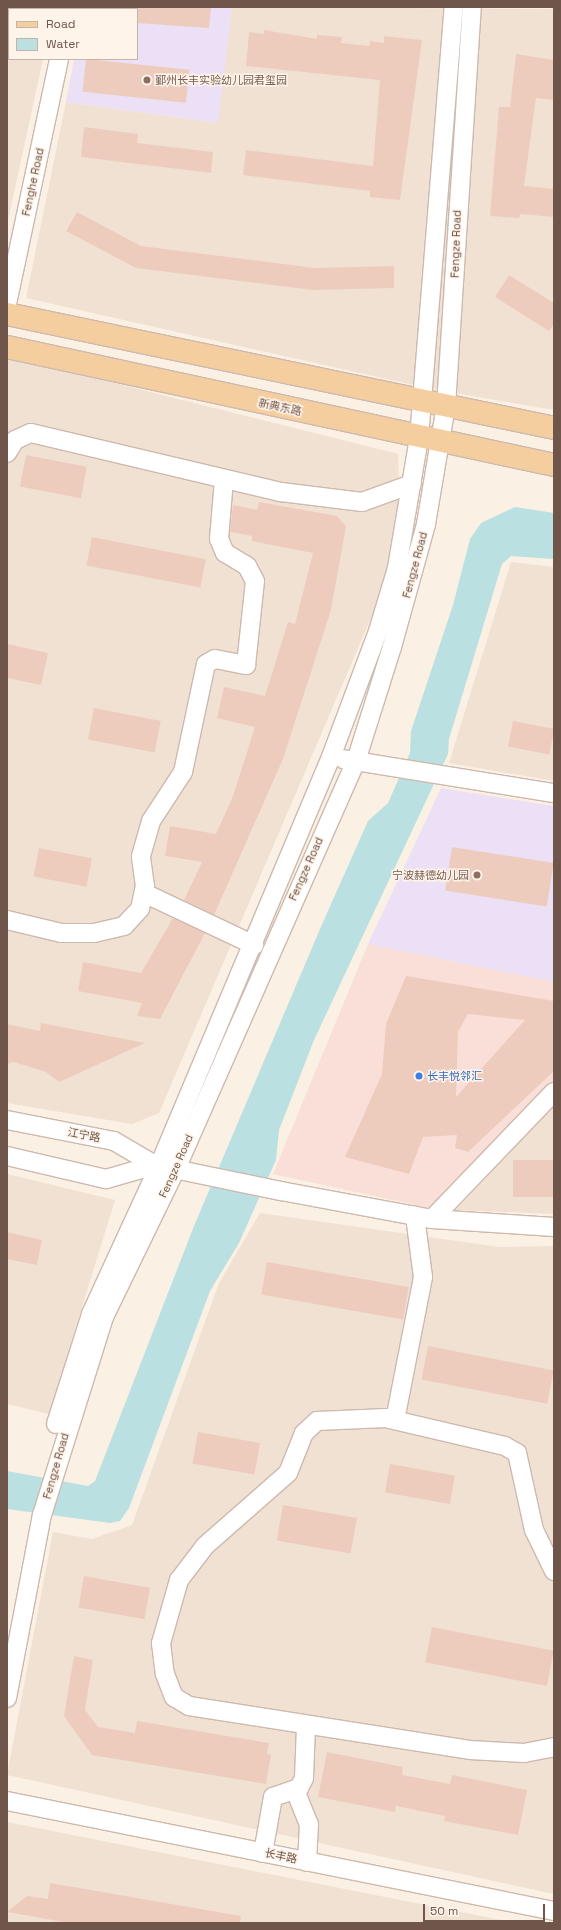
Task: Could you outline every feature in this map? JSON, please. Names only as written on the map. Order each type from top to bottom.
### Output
[{"type":"main road","points":[[7,314],[554,428]]},
{"type":"main road","name":"新典东路","points":[[7,347],[441,443],[554,465]]},
{"type":"street","name":"Fengze Road","points":[[7,1633],[36,1515],[55,1468],[104,1317],[163,1167],[206,1048],[254,945],[331,757],[397,568],[419,438],[454,7]]},
{"type":"street","name":"Fengze Road","points":[[7,1698],[36,1515],[51,1439],[90,1314],[163,1167],[356,761],[392,647],[426,524],[441,443],[446,406],[472,7]]},
{"type":"street","name":"Fenghe Road","points":[[7,304],[59,60]]},
{"type":"street","points":[[7,453],[15,440],[31,433],[281,492],[362,502],[412,484]]},
{"type":"street","points":[[7,920],[61,933],[94,933],[124,926],[140,909],[144,893],[141,856],[151,821],[183,772],[206,664],[215,659],[246,665],[255,581],[247,566],[225,553],[219,539],[224,479]]},
{"type":"street","points":[[331,757],[554,792]]},
{"type":"street","points":[[144,893],[254,945]]},
{"type":"street","points":[[395,1420],[424,1277],[424,1218],[554,1092]]},
{"type":"street","name":"江宁路","points":[[7,1120],[114,1141],[163,1167]]},
{"type":"street","points":[[7,1156],[106,1179],[163,1167],[200,1173],[281,1191],[424,1218],[554,1227]]},
{"type":"street","points":[[554,1571],[534,1530],[517,1453],[505,1446],[395,1420],[358,1416],[317,1420],[304,1433],[288,1473],[205,1546],[178,1580],[169,1604],[161,1643],[165,1674],[174,1697],[189,1706],[306,1726],[470,1750],[524,1752],[554,1747]]},
{"type":"street","points":[[264,1853],[273,1797],[295,1790],[304,1778],[306,1726]]},
{"type":"street","points":[[295,1790],[309,1824],[307,1862]]},
{"type":"street","name":"长丰路","points":[[7,1801],[554,1912]]},
{"type":"shaded area","points":[[7,7],[54,7],[8,8],[8,60],[43,60],[7,225]]},
{"type":"shaded area","name":"鄞州长丰实验幼儿园君玺园","points":[[84,7],[232,7],[218,123],[66,102],[74,60],[138,60],[138,8]]},
{"type":"shaded area","points":[[232,7],[554,9],[554,410],[431,389],[26,298],[66,102],[217,123]]},
{"type":"shaded area","points":[[7,356],[398,454],[400,509],[385,585],[159,1113],[132,1124],[7,1103]]},
{"type":"shaded area","points":[[511,562],[554,567],[554,781],[449,763]]},
{"type":"shaded area","name":"宁波赫德幼儿园","points":[[441,788],[554,806],[554,982],[368,944]]},
{"type":"shaded area","points":[[368,944],[554,982],[554,1080],[429,1208],[273,1174]]},
{"type":"shaded area","points":[[554,1106],[554,1214],[456,1210]]},
{"type":"shaded area","points":[[7,1174],[115,1200],[49,1414],[7,1404]]},
{"type":"shaded area","points":[[260,1213],[499,1247],[554,1246],[554,1894],[7,1775],[53,1532],[92,1539],[132,1525],[219,1283]]},
{"type":"shaded area","points":[[7,1822],[516,1923],[7,1923]]},
{"type":"water","points":[[515,507],[554,513],[554,559],[511,556],[502,564],[449,739],[448,754],[314,1040],[279,1130],[276,1160],[239,1243],[210,1291],[129,1508],[120,1521],[110,1523],[7,1509],[7,1471],[88,1486],[95,1481],[194,1226],[323,922],[368,821],[388,803],[410,753],[411,731],[453,605],[470,539],[481,523]]},
{"type":"building","points":[[211,7],[209,28],[138,23],[137,8]]},
{"type":"building","points":[[264,30],[317,39],[317,35],[342,37],[341,43],[370,46],[370,41],[384,43],[384,36],[422,40],[400,200],[370,197],[370,191],[243,175],[246,150],[373,166],[380,80],[246,66],[249,32],[264,34]]},
{"type":"building","points":[[516,54],[554,60],[554,100],[536,98],[524,186],[554,189],[554,217],[520,214],[519,218],[490,216],[499,107],[510,107]]},
{"type":"building","points":[[86,60],[189,70],[186,103],[83,92]]},
{"type":"building","points":[[84,127],[138,134],[137,143],[213,152],[211,173],[81,157]]},
{"type":"building","points":[[77,212],[141,246],[315,268],[394,266],[394,288],[313,290],[136,268],[66,231]]},
{"type":"building","points":[[509,275],[554,303],[554,324],[549,331],[495,297]]},
{"type":"building","points":[[26,455],[87,467],[81,498],[20,486]]},
{"type":"building","points":[[259,502],[337,516],[346,526],[331,610],[283,759],[214,915],[184,900],[202,862],[165,856],[170,826],[216,834],[233,796],[255,727],[217,718],[224,687],[265,696],[288,622],[295,624],[313,553],[252,541],[252,536],[230,532],[233,505],[257,510]]},
{"type":"building","points":[[92,537],[206,559],[200,588],[86,565]]},
{"type":"building","points":[[7,644],[48,653],[41,685],[7,678]]},
{"type":"building","points":[[94,708],[161,721],[155,752],[88,739]]},
{"type":"building","points":[[513,721],[554,729],[549,755],[508,747]]},
{"type":"building","points":[[452,847],[554,863],[547,907],[445,890]]},
{"type":"building","points":[[39,848],[92,858],[86,887],[33,876]]},
{"type":"building","points":[[173,918],[205,933],[160,1019],[137,1016],[142,1003],[78,991],[83,962],[141,973]]},
{"type":"building","name":"长丰悦邻汇","points":[[406,976],[554,1001],[554,1071],[468,1152],[455,1148],[457,1135],[423,1137],[409,1174],[345,1157],[382,1074],[386,1024]],"holes":[[[468,1014],[525,1020],[456,1097],[458,1032]]]},
{"type":"building","points":[[41,1023],[145,1043],[59,1082],[46,1072],[14,1062],[7,1064],[7,1024],[40,1031]]},
{"type":"building","points":[[513,1160],[554,1160],[554,1197],[513,1197]]},
{"type":"building","points":[[7,1232],[42,1240],[37,1265],[7,1259]]},
{"type":"building","points":[[267,1262],[409,1287],[403,1320],[261,1294]]},
{"type":"building","points":[[428,1346],[554,1370],[547,1404],[422,1379]]},
{"type":"building","points":[[198,1432],[260,1443],[254,1474],[192,1464]]},
{"type":"building","points":[[390,1464],[455,1475],[450,1504],[385,1493]]},
{"type":"building","points":[[283,1505],[357,1518],[351,1553],[277,1540]]},
{"type":"building","points":[[84,1576],[150,1588],[144,1619],[78,1608]]},
{"type":"building","points":[[432,1627],[554,1651],[547,1686],[425,1662]]},
{"type":"building","points":[[74,1656],[93,1660],[85,1710],[98,1727],[135,1733],[137,1721],[269,1743],[267,1754],[271,1755],[266,1784],[92,1755],[64,1716]]},
{"type":"building","points":[[327,1752],[403,1767],[402,1775],[450,1784],[452,1775],[527,1790],[518,1835],[444,1821],[445,1816],[396,1806],[395,1812],[318,1797]]},
{"type":"building","points":[[50,1883],[241,1916],[240,1923],[69,1923],[7,1912],[27,1896],[48,1899]]},
{"type":"place","name":"鄞州长丰实验幼儿园君玺园","points":[[147,80]]},
{"type":"place","name":"宁波赫德幼儿园","points":[[477,875]]},
{"type":"place","name":"长丰悦邻汇","points":[[419,1076]]}]
